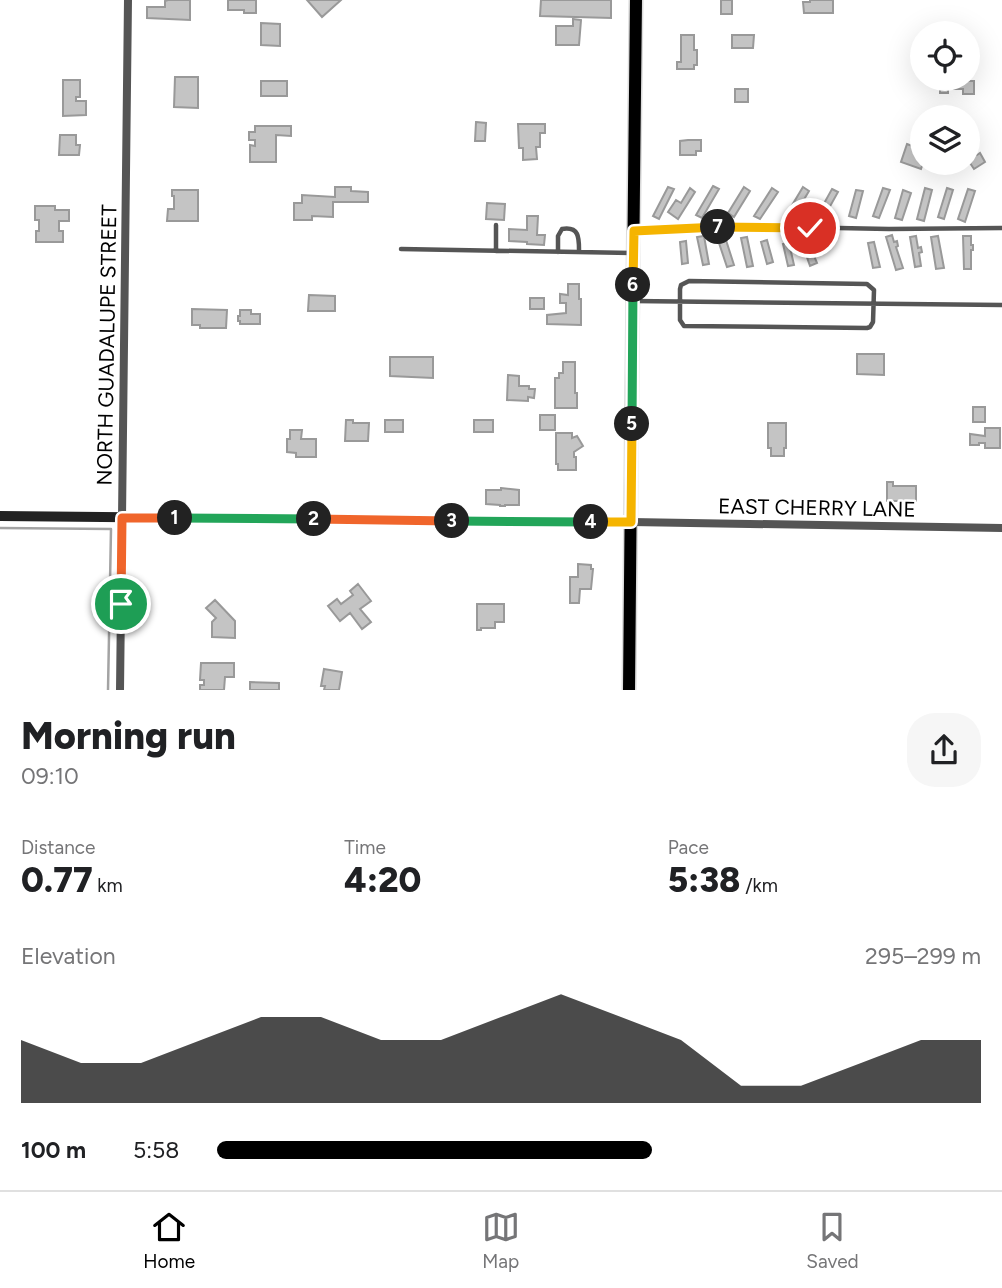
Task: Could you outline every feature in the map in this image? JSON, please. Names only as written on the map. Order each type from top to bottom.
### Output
[{"type":"main road","points":[[629,690],[636,0]]},
{"type":"street","name":"NORTH GUADALUPE STREET","points":[[120,690],[128,0]]},
{"type":"street","points":[[0,516],[631,522]]},
{"type":"street","name":"EAST CHERRY LANE","points":[[631,522],[1002,528]]},
{"type":"lane","points":[[496,225],[496,251]]},
{"type":"lane","points":[[634,231],[732,226],[1002,228]]},
{"type":"lane","points":[[558,252],[559,232],[568,228],[578,234],[579,252]]},
{"type":"lane","points":[[401,249],[634,253]]},
{"type":"lane","points":[[684,282],[864,283],[873,288],[873,322],[867,328],[689,327],[684,326],[680,320],[680,302],[681,285],[684,282]]},
{"type":"lane","points":[[633,301],[1002,304]]},
{"type":"building","points":[[190,0],[190,20],[147,18],[147,7],[165,7],[165,1]]},
{"type":"building","points":[[228,0],[256,0],[256,13],[228,10]]},
{"type":"building","points":[[307,0],[341,0],[322,17]]},
{"type":"building","points":[[541,0],[611,0],[611,18],[540,16]]},
{"type":"building","points":[[721,0],[732,0],[732,14],[721,14]]},
{"type":"building","points":[[833,0],[833,13],[804,13],[803,2]]},
{"type":"building","points":[[573,19],[581,20],[579,45],[556,45],[556,26],[573,26]]},
{"type":"building","points":[[261,23],[280,24],[280,46],[261,45]]},
{"type":"building","points":[[681,35],[694,35],[697,65],[694,65],[694,69],[677,69],[677,62],[681,62]]},
{"type":"building","points":[[732,35],[754,35],[753,48],[732,48]]},
{"type":"building","points":[[175,77],[198,77],[198,108],[174,107]]},
{"type":"building","points":[[63,80],[80,80],[80,97],[76,97],[76,101],[86,101],[86,115],[63,116]]},
{"type":"building","points":[[261,81],[287,81],[287,96],[261,96]]},
{"type":"building","points":[[735,89],[748,89],[748,102],[735,102]]},
{"type":"building","points":[[963,91],[974,91],[974,94],[963,94]]},
{"type":"building","points":[[476,122],[486,123],[485,141],[475,141]]},
{"type":"building","points":[[518,124],[545,124],[545,133],[540,133],[540,147],[536,147],[537,159],[523,160],[523,148],[519,148]]},
{"type":"building","points":[[255,126],[291,126],[291,136],[276,135],[276,162],[250,162],[250,145],[255,146],[255,140],[249,140],[249,132],[255,132]]},
{"type":"building","points":[[60,135],[76,135],[76,145],[80,145],[79,155],[59,155]]},
{"type":"building","points":[[701,140],[701,151],[696,151],[696,155],[680,155],[680,141]]},
{"type":"building","points":[[907,144],[910,145],[910,165],[901,162]]},
{"type":"building","points":[[713,186],[719,189],[702,218],[696,215]]},
{"type":"building","points":[[335,187],[351,187],[351,191],[368,192],[368,202],[333,202],[333,217],[312,216],[312,220],[294,220],[294,203],[302,203],[302,195],[335,197]]},
{"type":"building","points":[[668,187],[674,189],[659,219],[653,216]]},
{"type":"building","points":[[744,187],[750,191],[734,217],[728,213]]},
{"type":"building","points":[[803,187],[809,191],[794,216],[788,212]]},
{"type":"building","points":[[690,188],[695,192],[678,219],[668,212],[676,200],[681,203]]},
{"type":"building","points":[[772,188],[778,192],[760,219],[754,216]]},
{"type":"building","points":[[883,188],[890,190],[879,218],[873,216]]},
{"type":"building","points":[[925,188],[932,190],[924,221],[917,219]]},
{"type":"building","points":[[947,188],[953,190],[944,219],[938,217]]},
{"type":"building","points":[[832,189],[838,192],[823,219],[817,216]]},
{"type":"building","points":[[968,189],[975,191],[965,222],[958,219]]},
{"type":"building","points":[[172,190],[198,190],[198,221],[167,221],[168,209],[174,209]]},
{"type":"building","points":[[856,190],[863,191],[856,218],[849,216]]},
{"type":"building","points":[[903,190],[911,193],[902,220],[895,218]]},
{"type":"building","points":[[487,203],[505,204],[504,220],[486,219]]},
{"type":"building","points":[[35,206],[55,206],[55,210],[69,210],[69,221],[59,221],[63,242],[36,242],[39,220],[35,220]]},
{"type":"building","points":[[527,216],[538,216],[537,235],[545,235],[544,245],[509,241],[509,229],[527,230]]},
{"type":"building","points":[[892,235],[894,242],[897,241],[896,247],[903,268],[896,270],[886,237]]},
{"type":"building","points":[[704,236],[709,264],[703,265],[697,237]]},
{"type":"building","points":[[916,236],[918,248],[921,247],[922,252],[919,253],[921,266],[915,267],[910,237]]},
{"type":"building","points":[[938,236],[944,268],[936,269],[931,237]]},
{"type":"building","points":[[963,236],[971,236],[971,269],[964,269]]},
{"type":"building","points":[[725,237],[734,265],[727,267],[718,240]]},
{"type":"building","points":[[747,237],[753,266],[747,267],[741,238]]},
{"type":"building","points":[[767,240],[773,262],[767,264],[761,242]]},
{"type":"building","points":[[686,241],[688,263],[682,264],[680,242]]},
{"type":"building","points":[[808,241],[817,263],[810,266],[802,243]]},
{"type":"building","points":[[874,242],[880,267],[873,268],[868,243]]},
{"type":"building","points":[[789,243],[794,265],[788,266],[783,244]]},
{"type":"building","points":[[568,284],[579,284],[581,325],[547,324],[547,315],[566,313],[566,303],[560,303],[560,294],[568,295]]},
{"type":"building","points":[[309,295],[335,296],[335,311],[308,311]]},
{"type":"building","points":[[530,298],[544,298],[544,309],[530,309]]},
{"type":"building","points":[[192,309],[227,310],[226,328],[200,328],[200,325],[192,325]]},
{"type":"building","points":[[240,310],[251,310],[251,314],[260,314],[260,324],[240,324]]},
{"type":"building","points":[[857,354],[884,354],[884,375],[857,374]]},
{"type":"building","points":[[390,357],[433,357],[433,378],[390,376]]},
{"type":"building","points":[[563,362],[575,362],[577,408],[555,408],[555,378],[559,378],[559,373],[563,373]]},
{"type":"building","points":[[508,375],[519,376],[519,386],[535,389],[534,398],[528,397],[528,401],[507,400]]},
{"type":"building","points":[[973,407],[985,407],[985,422],[973,422]]},
{"type":"building","points":[[540,415],[555,415],[555,430],[540,430]]},
{"type":"building","points":[[346,420],[369,423],[368,441],[345,441]]},
{"type":"building","points":[[385,420],[403,420],[403,432],[385,432]]},
{"type":"building","points":[[474,420],[493,420],[493,432],[474,432]]},
{"type":"building","points":[[768,423],[786,423],[784,456],[771,456],[771,448],[768,448]]},
{"type":"building","points":[[985,428],[1000,428],[1000,448],[985,448],[985,443],[970,445],[970,434],[985,436]]},
{"type":"building","points":[[290,430],[302,430],[301,439],[316,439],[316,457],[296,457],[296,453],[287,452]]},
{"type":"building","points":[[556,433],[572,433],[572,438],[577,436],[583,446],[574,452],[576,470],[558,470]]},
{"type":"building","points":[[887,482],[893,482],[893,486],[916,486],[916,501],[887,501]]},
{"type":"building","points":[[486,490],[519,490],[519,505],[486,504]]},
{"type":"building","points":[[578,564],[591,565],[591,589],[580,589],[579,603],[570,603],[570,577],[578,577]]},
{"type":"building","points":[[358,584],[371,601],[360,609],[371,622],[362,629],[350,613],[340,621],[328,606],[337,599],[341,604],[353,595],[350,591]]},
{"type":"building","points":[[215,600],[235,621],[235,638],[212,637],[212,622],[216,618],[206,608]]},
{"type":"building","points":[[477,604],[504,604],[504,622],[495,622],[495,628],[477,630]]},
{"type":"building","points":[[201,663],[234,663],[234,677],[225,677],[224,690],[200,690],[200,685],[204,685],[204,680],[200,680]]},
{"type":"building","points":[[324,669],[342,672],[339,690],[324,690],[325,686],[321,686]]},
{"type":"building","points":[[250,682],[279,683],[279,690],[250,690]]},
{"type":"waterway","points":[[0,528],[111,529],[108,690]]},
{"type":"route","points":[[121,604],[122,518],[631,522],[634,231],[732,226],[810,228]]}]
